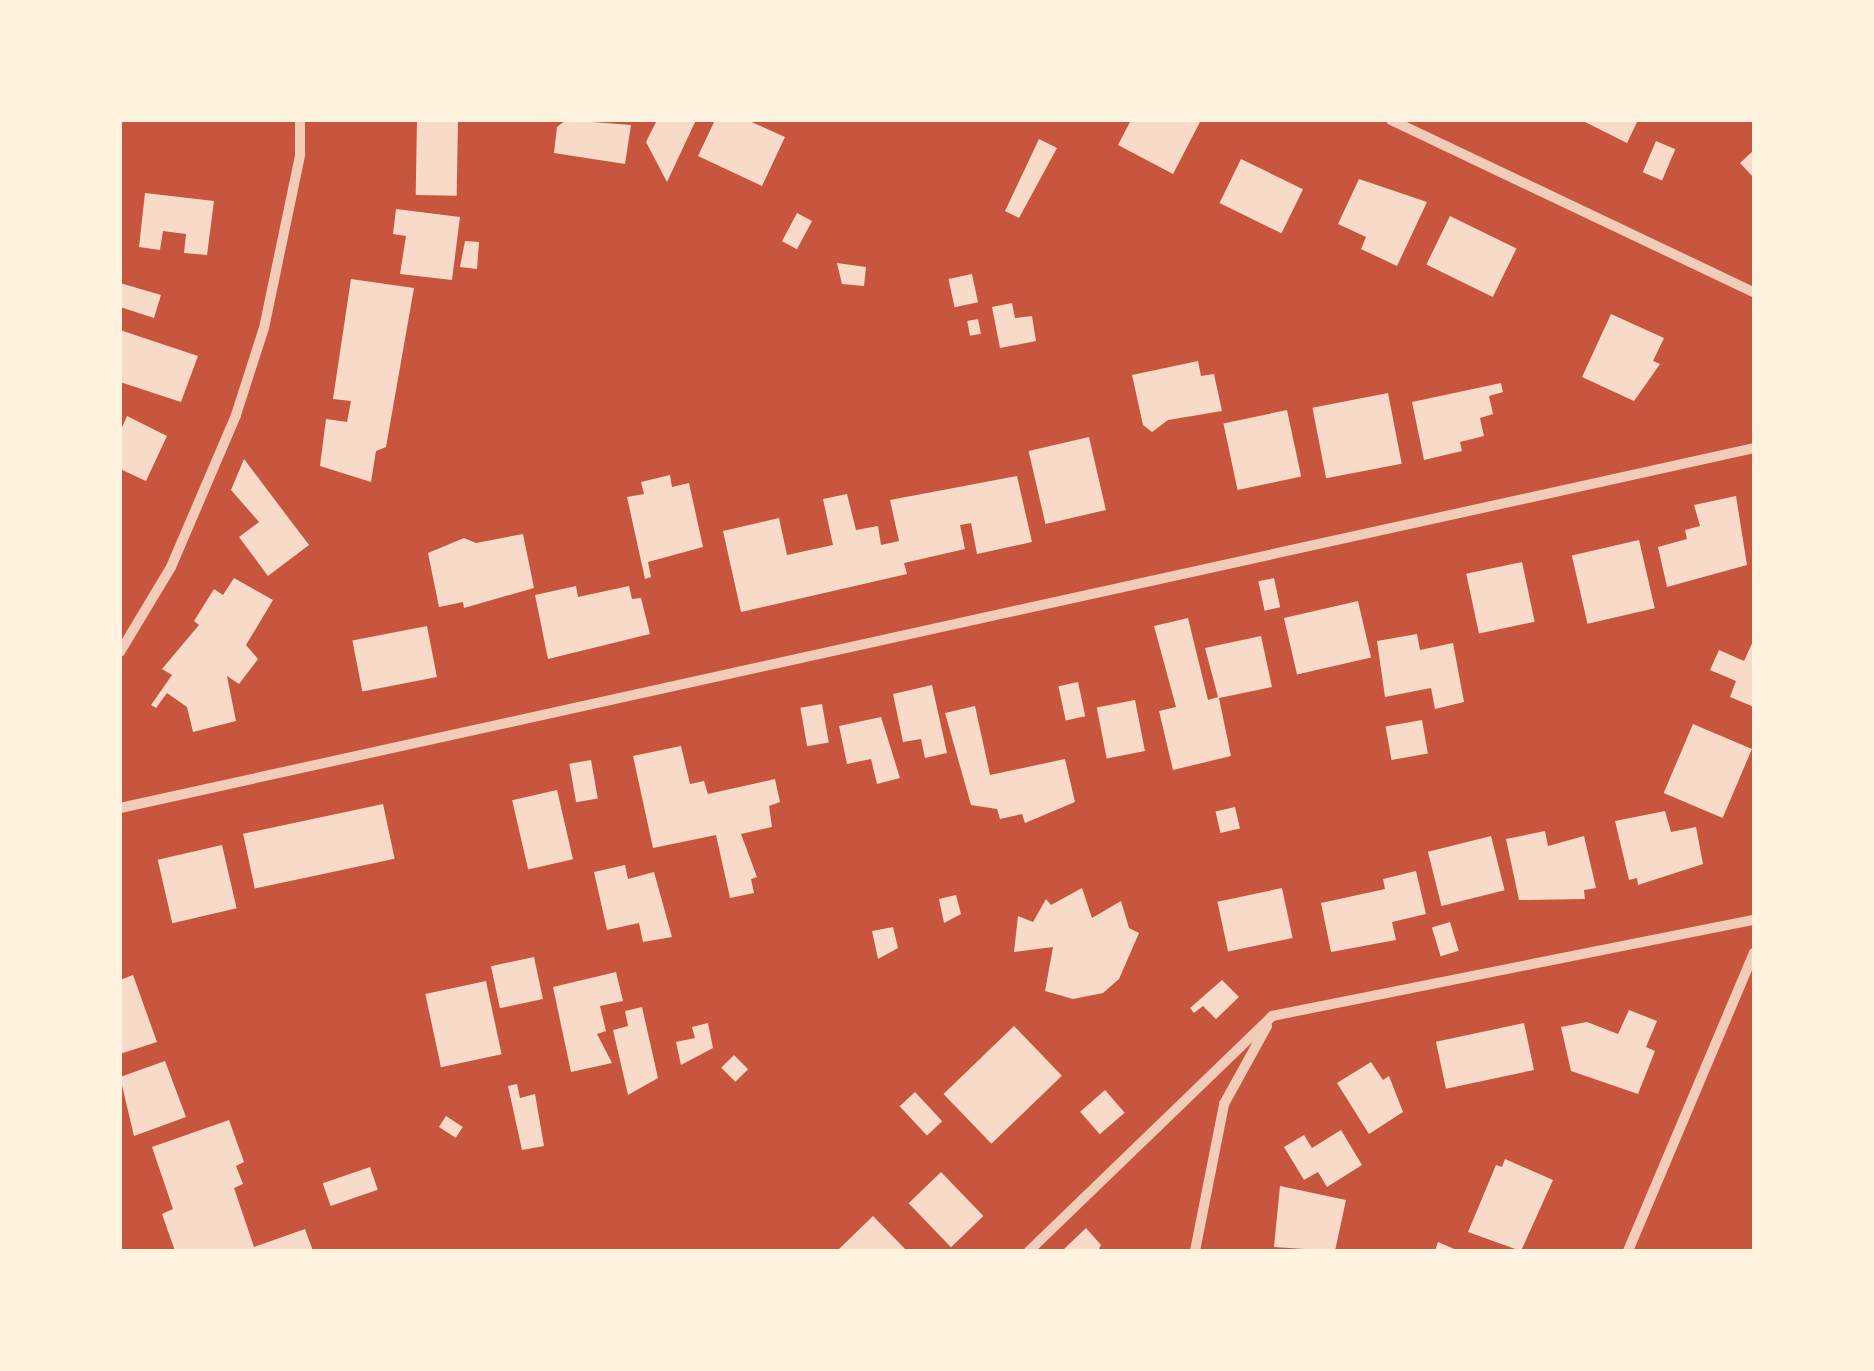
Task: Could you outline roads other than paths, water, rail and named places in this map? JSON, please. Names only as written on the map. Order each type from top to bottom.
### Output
[{"type":"street","points":[[120,652],[171,567],[236,415],[264,328],[300,155],[300,120]]},
{"type":"street","points":[[1391,120],[1754,292]]},
{"type":"street","points":[[120,808],[1754,448]]},
{"type":"street","points":[[1030,1251],[1272,1016],[1754,920]]},
{"type":"street","points":[[1628,1251],[1754,953]]},
{"type":"street","points":[[1195,1251],[1224,1104],[1272,1016]]}]
